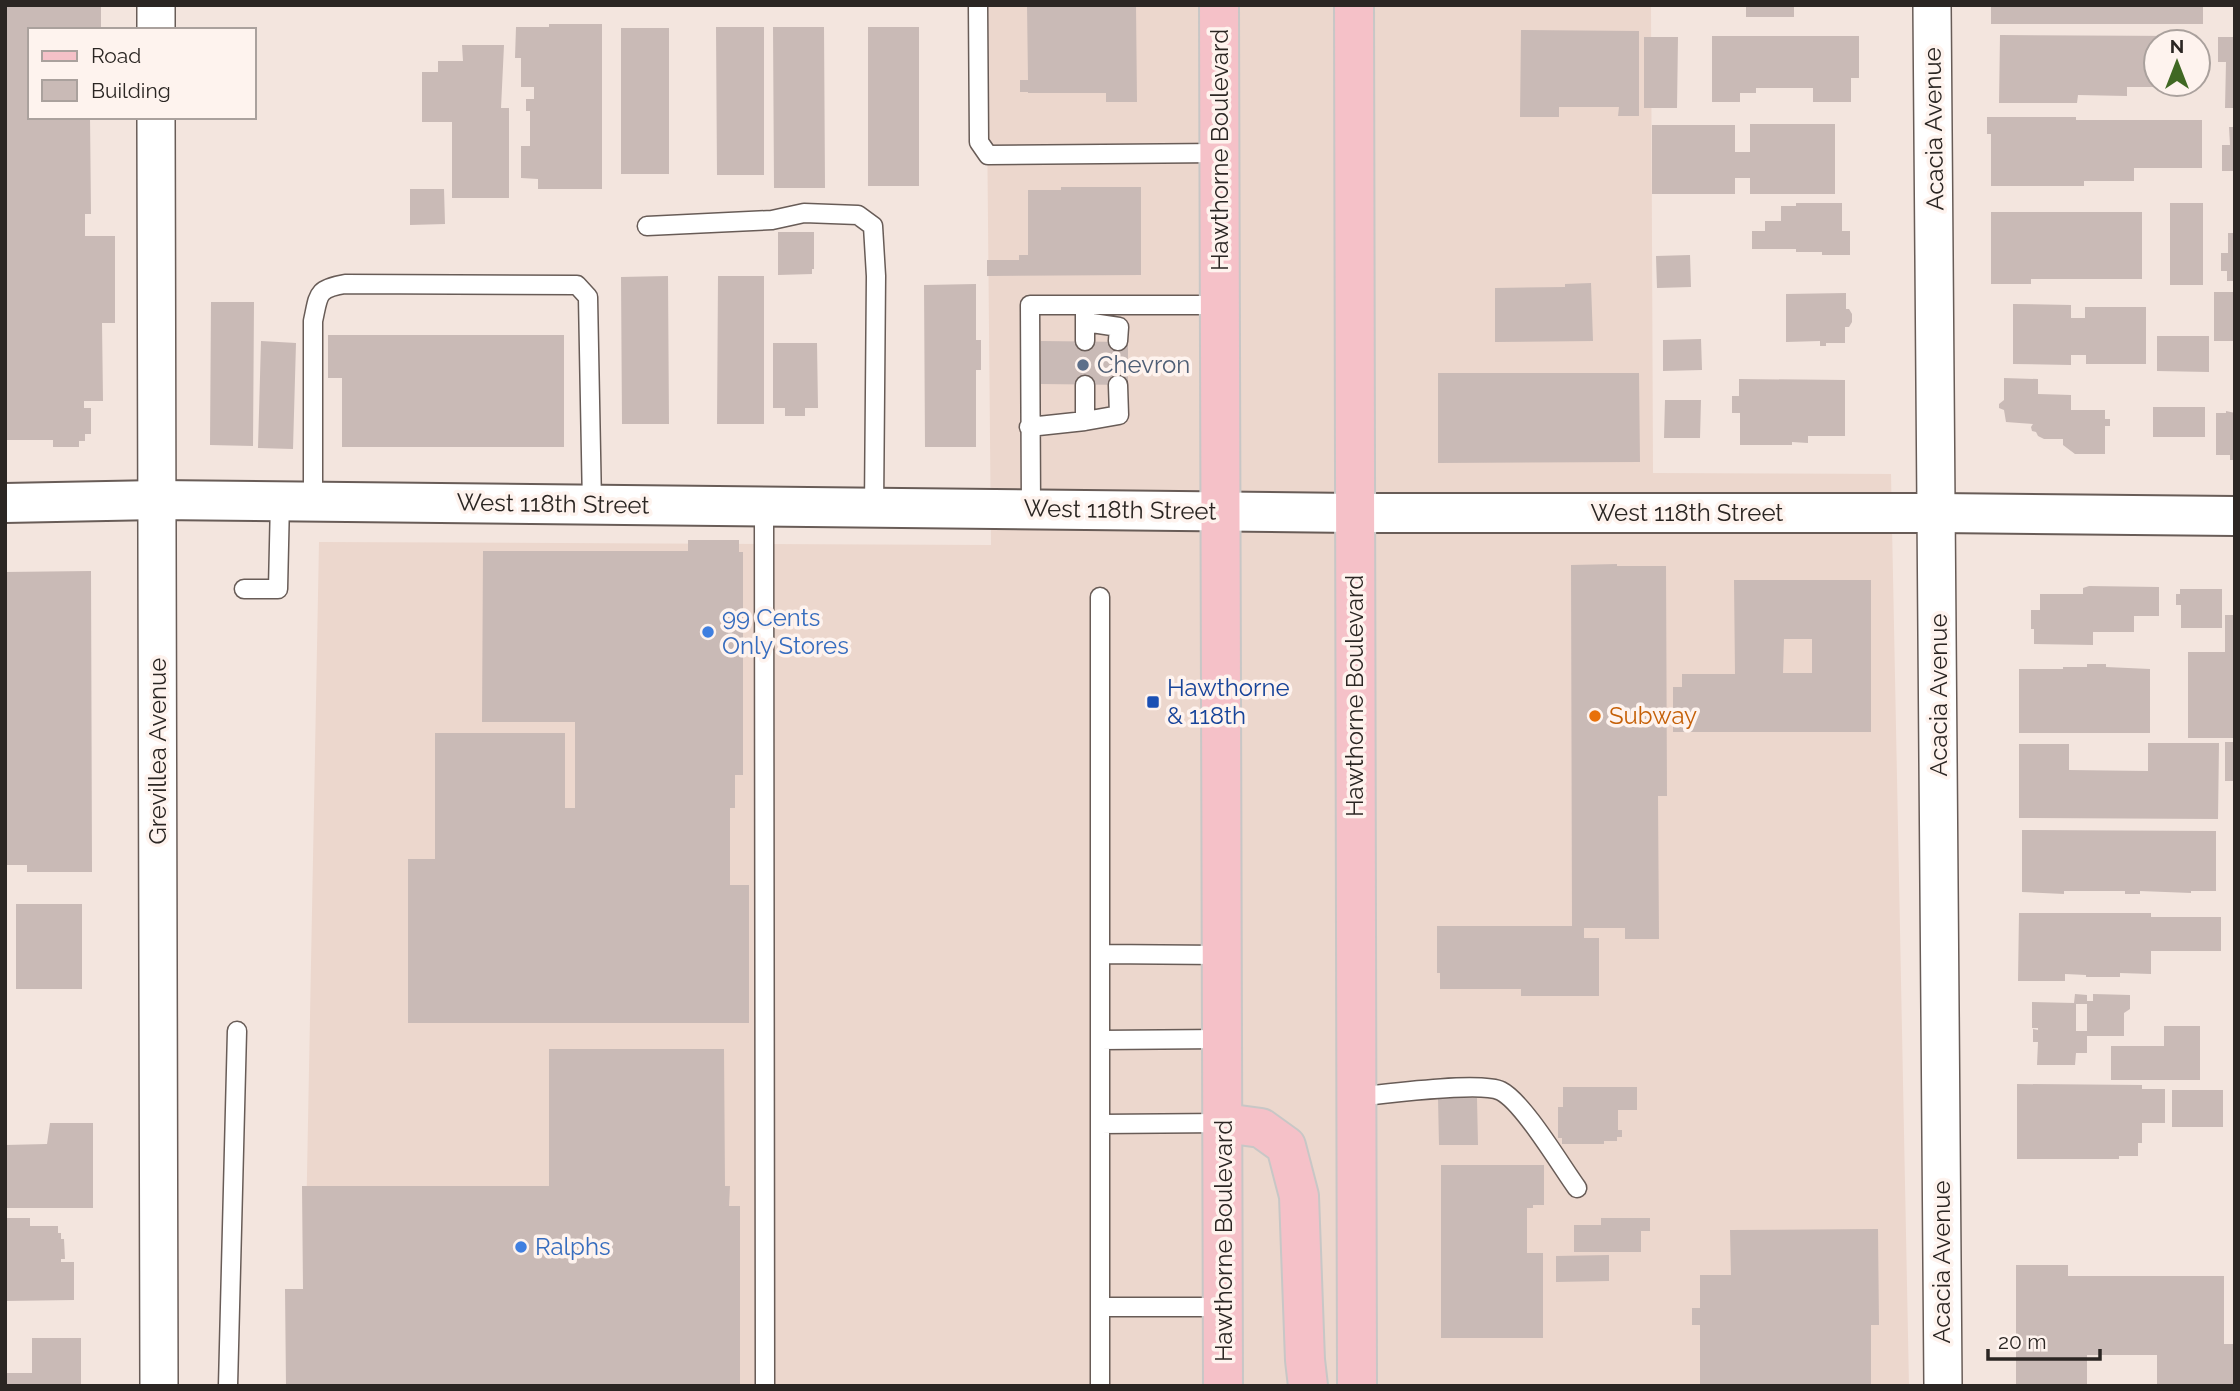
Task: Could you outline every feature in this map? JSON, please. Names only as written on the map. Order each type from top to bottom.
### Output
[{"type":"main road","name":"Hawthorne Boulevard","points":[[1219,5],[1223,1386]]},
{"type":"main road","name":"Hawthorne Boulevard","points":[[1354,5],[1357,1386]]},
{"type":"main road","points":[[1224,1124],[1261,1128],[1286,1146],[1299,1196],[1308,1386]]},
{"type":"street","points":[[156,5],[156,28]]},
{"type":"street","name":"Acacia Avenue","points":[[1932,5],[1943,1386]]},
{"type":"street","name":"Grevillea Avenue","points":[[156,119],[159,1386]]},
{"type":"street","name":"West 118th Street","points":[[5,503],[157,500],[1221,512],[2235,516]]},
{"type":"lane","points":[[978,5],[979,142],[988,155],[1220,153]]},
{"type":"lane","points":[[647,226],[772,220],[804,213],[858,215],[873,226],[876,276],[874,508]]},
{"type":"lane","points":[[244,589],[278,589],[297,501],[313,321],[318,297],[326,287],[345,284],[577,285],[588,297],[592,505]]},
{"type":"lane","points":[[1031,509],[1030,305],[1085,314],[1118,327],[1118,341]]},
{"type":"lane","points":[[1085,314],[1220,305]]},
{"type":"lane","points":[[1085,314],[1085,341]]},
{"type":"lane","points":[[1085,385],[1085,421]]},
{"type":"lane","points":[[1029,427],[1118,415],[1118,385]]},
{"type":"lane","points":[[764,507],[765,1386]]},
{"type":"lane","points":[[1100,597],[1100,1386]]},
{"type":"lane","points":[[1100,954],[1222,955]]},
{"type":"lane","points":[[228,1386],[237,1031]]},
{"type":"lane","points":[[1100,1040],[1223,1039]]},
{"type":"lane","points":[[1356,1097],[1425,1090],[1500,1090],[1521,1108],[1577,1188]]},
{"type":"lane","points":[[1100,1124],[1224,1124]]},
{"type":"lane","points":[[1100,1307],[1223,1307]]},
{"type":"shaded area","points":[[986,5],[1651,5],[1653,473],[1891,474],[1909,1386],[303,1386],[319,542],[991,545]]},
{"type":"building","points":[[5,5],[101,5],[101,28],[28,28],[28,119],[90,119],[91,214],[85,214],[85,236],[115,236],[115,323],[102,323],[103,401],[84,401],[84,408],[91,408],[91,434],[85,434],[85,441],[79,441],[79,447],[53,447],[53,440],[5,440]]},
{"type":"building","points":[[1027,5],[1136,5],[1137,102],[1106,102],[1106,93],[1020,92],[1020,80],[1028,80]]},
{"type":"building","points":[[1746,5],[1794,5],[1794,17],[1746,17]]},
{"type":"building","points":[[1991,5],[2203,5],[2203,24],[1991,24]]},
{"type":"building","points":[[549,24],[602,24],[602,189],[538,189],[538,179],[521,178],[521,146],[530,146],[530,111],[526,111],[526,99],[534,99],[534,87],[521,87],[521,58],[515,58],[516,27],[549,27]]},
{"type":"building","points":[[716,27],[764,27],[764,175],[717,175]]},
{"type":"building","points":[[773,27],[824,27],[825,188],[774,188]]},
{"type":"building","points":[[868,27],[919,27],[919,186],[868,186]]},
{"type":"building","points":[[621,28],[669,28],[669,174],[621,174]]},
{"type":"building","points":[[1521,30],[1639,31],[1639,116],[1618,116],[1619,107],[1559,107],[1559,117],[1520,117]]},
{"type":"building","points":[[2000,35],[2142,36],[2142,87],[2127,87],[2127,96],[2078,95],[2077,103],[1999,103]]},
{"type":"building","points":[[1712,36],[1859,36],[1859,78],[1851,78],[1851,102],[1813,102],[1813,88],[1756,88],[1756,93],[1740,93],[1740,102],[1712,102]]},
{"type":"building","points":[[1644,37],[1678,37],[1677,108],[1644,108]]},
{"type":"building","points":[[2218,37],[2235,37],[2235,108],[2225,108],[2226,62],[2218,62]]},
{"type":"building","points":[[462,45],[504,45],[501,108],[509,108],[509,198],[452,198],[452,122],[422,122],[422,72],[438,72],[438,61],[463,61]]},
{"type":"building","points":[[1987,117],[2202,120],[2202,168],[2134,168],[2134,181],[2084,181],[2084,186],[1991,186],[1991,134],[1987,134]]},
{"type":"building","points":[[1750,124],[1835,124],[1835,194],[1750,194],[1750,178],[1735,178],[1735,194],[1652,194],[1652,125],[1735,125],[1735,152],[1750,152]]},
{"type":"building","points":[[2229,127],[2235,127],[2235,171],[2222,171],[2222,145],[2230,145]]},
{"type":"building","points":[[1061,187],[1141,187],[1141,275],[987,276],[987,260],[1019,260],[1019,255],[1028,255],[1028,190],[1061,190]]},
{"type":"building","points":[[410,189],[444,189],[445,224],[410,225]]},
{"type":"building","points":[[1796,203],[1842,203],[1842,231],[1850,231],[1850,255],[1822,255],[1822,252],[1796,252],[1796,249],[1752,249],[1752,231],[1765,231],[1765,221],[1781,221],[1781,206],[1796,206]]},
{"type":"building","points":[[2170,203],[2203,203],[2203,285],[2170,285]]},
{"type":"building","points":[[1991,212],[2142,212],[2142,279],[2031,279],[2031,284],[1991,284]]},
{"type":"building","points":[[778,232],[814,232],[812,274],[778,275]]},
{"type":"building","points":[[2228,233],[2235,233],[2235,281],[2227,281],[2227,271],[2221,271],[2221,253],[2228,253]]},
{"type":"building","points":[[1690,255],[1691,287],[1657,288],[1656,256]]},
{"type":"building","points":[[668,276],[669,424],[622,424],[621,277]]},
{"type":"building","points":[[718,276],[764,276],[764,424],[717,424]]},
{"type":"building","points":[[1591,283],[1593,341],[1495,342],[1495,288],[1565,287],[1565,284]]},
{"type":"building","points":[[976,284],[976,340],[981,340],[981,370],[976,370],[976,447],[925,447],[924,285]]},
{"type":"building","points":[[2214,292],[2235,292],[2235,341],[2214,341]]},
{"type":"building","points":[[1846,293],[1846,309],[1852,314],[1852,322],[1849,327],[1845,327],[1845,343],[1826,343],[1826,346],[1820,346],[1820,341],[1786,342],[1786,294]]},
{"type":"building","points":[[211,302],[254,302],[253,446],[210,445]]},
{"type":"building","points":[[2013,304],[2071,305],[2071,318],[2085,318],[2085,307],[2146,307],[2146,364],[2086,364],[2086,355],[2071,355],[2071,365],[2013,364]]},
{"type":"building","points":[[328,335],[564,335],[564,447],[342,447],[342,378],[328,378]]},
{"type":"building","points":[[2157,336],[2209,336],[2209,372],[2157,371]]},
{"type":"building","points":[[1701,339],[1702,370],[1663,371],[1663,340]]},
{"type":"building","points":[[261,341],[296,343],[293,449],[258,448]]},
{"type":"building","points":[[1041,341],[1128,342],[1128,385],[1041,384]]},
{"type":"building","points":[[773,343],[817,343],[818,408],[805,408],[805,416],[785,416],[785,408],[773,408]]},
{"type":"building","points":[[1438,373],[1639,373],[1640,462],[1438,463]]},
{"type":"building","points":[[2004,378],[2038,379],[2038,394],[2071,395],[2071,410],[2105,410],[2105,419],[2110,419],[2110,426],[2105,426],[2105,454],[2075,454],[2063,445],[2063,439],[2044,439],[2038,436],[2032,431],[2033,424],[2006,422],[2004,410],[1999,408],[1999,404],[2004,400]]},
{"type":"building","points":[[1739,379],[1845,380],[1845,436],[1808,436],[1808,443],[1792,442],[1792,445],[1740,445],[1740,413],[1732,413],[1732,396],[1739,396]]},
{"type":"building","points":[[1665,400],[1701,400],[1700,438],[1664,438]]},
{"type":"building","points":[[2153,407],[2205,407],[2205,437],[2153,437]]},
{"type":"building","points":[[2216,413],[2235,413],[2235,460],[2230,460],[2230,455],[2216,455]]},
{"type":"building","points":[[688,540],[739,540],[739,552],[743,552],[743,775],[735,775],[735,808],[730,808],[730,885],[749,885],[749,1023],[408,1023],[408,859],[435,859],[435,733],[565,733],[565,808],[575,808],[575,722],[482,722],[483,551],[688,551]]},
{"type":"building","points":[[1571,565],[1666,566],[1667,796],[1658,796],[1659,939],[1625,939],[1625,928],[1584,928],[1584,938],[1599,938],[1599,996],[1521,996],[1521,989],[1440,989],[1440,973],[1437,973],[1437,926],[1572,926]]},
{"type":"building","points":[[91,571],[92,872],[27,872],[27,865],[5,865],[5,572]]},
{"type":"building","points":[[1734,580],[1871,580],[1871,732],[1673,732],[1673,687],[1682,687],[1682,674],[1735,674]],"holes":[[[1784,639],[1812,639],[1812,673],[1783,673]]]},
{"type":"building","points":[[2159,587],[2159,616],[2134,616],[2134,632],[2093,632],[2093,645],[2034,644],[2031,610],[2040,610],[2040,594],[2083,594],[2083,588]]},
{"type":"building","points":[[2180,589],[2222,589],[2222,628],[2181,628],[2181,605],[2176,605],[2176,594],[2180,594]]},
{"type":"building","points":[[2225,615],[2235,615],[2235,738],[2188,738],[2188,652],[2225,652]]},
{"type":"building","points":[[2087,664],[2150,669],[2150,733],[2019,733],[2019,669],[2063,669],[2087,667]]},
{"type":"building","points":[[2225,742],[2235,742],[2235,781],[2225,781]]},
{"type":"building","points":[[2148,743],[2219,743],[2218,819],[2019,818],[2019,744],[2069,744],[2069,770],[2148,771]]},
{"type":"building","points":[[2022,830],[2216,831],[2216,891],[2140,891],[2140,894],[2125,894],[2125,891],[2064,891],[2064,894],[2022,892]]},
{"type":"building","points":[[16,904],[82,904],[82,989],[16,989]]},
{"type":"building","points":[[2019,913],[2151,913],[2151,917],[2221,917],[2221,951],[2151,951],[2151,974],[2120,973],[2120,977],[2086,977],[2065,974],[2065,981],[2018,981]]},
{"type":"building","points":[[2075,994],[2087,995],[2087,1001],[2093,1001],[2093,994],[2130,995],[2130,1009],[2124,1013],[2124,1036],[2087,1036],[2087,1053],[2076,1053],[2075,1065],[2037,1065],[2038,1042],[2033,1042],[2033,1029],[2038,1028],[2032,1028],[2032,1002],[2074,1003]],"holes":[[[2076,1004],[2087,1004],[2087,1031],[2076,1031]]]},
{"type":"building","points":[[2164,1026],[2200,1026],[2200,1080],[2111,1080],[2111,1046],[2164,1046]]},
{"type":"building","name":"Ralphs","points":[[549,1049],[724,1049],[725,1186],[730,1186],[729,1206],[740,1206],[740,1386],[286,1386],[285,1289],[303,1289],[302,1186],[549,1186]]},
{"type":"building","points":[[2017,1084],[2142,1085],[2142,1089],[2165,1089],[2165,1123],[2142,1123],[2142,1143],[2138,1143],[2138,1156],[2119,1156],[2119,1159],[2017,1159]]},
{"type":"building","points":[[1563,1087],[1637,1087],[1637,1110],[1618,1110],[1618,1130],[1622,1130],[1622,1137],[1617,1137],[1617,1141],[1604,1141],[1604,1144],[1562,1144],[1562,1138],[1558,1138],[1558,1107],[1563,1107]]},
{"type":"building","points":[[2172,1090],[2223,1090],[2223,1127],[2172,1127]]},
{"type":"building","points":[[1438,1098],[1477,1098],[1478,1145],[1439,1145]]},
{"type":"building","points":[[50,1123],[93,1123],[93,1208],[5,1208],[5,1145],[47,1144]]},
{"type":"building","points":[[1441,1165],[1544,1165],[1544,1205],[1527,1208],[1527,1253],[1543,1253],[1543,1338],[1441,1338]]},
{"type":"building","points":[[5,1218],[30,1218],[30,1226],[58,1226],[58,1233],[61,1233],[61,1239],[64,1239],[65,1259],[61,1259],[61,1262],[74,1262],[74,1300],[5,1301]]},
{"type":"building","points":[[1601,1218],[1650,1218],[1650,1231],[1641,1231],[1641,1252],[1574,1252],[1574,1225],[1601,1225]]},
{"type":"building","points":[[1878,1229],[1879,1325],[1871,1325],[1871,1386],[1700,1386],[1700,1325],[1692,1325],[1692,1308],[1700,1308],[1700,1275],[1731,1275],[1730,1230]]},
{"type":"building","points":[[1609,1255],[1609,1281],[1556,1282],[1556,1256]]},
{"type":"building","points":[[2016,1265],[2068,1265],[2068,1276],[2224,1276],[2224,1344],[2235,1344],[2235,1386],[2157,1386],[2157,1355],[2087,1355],[2087,1386],[2016,1386]]},
{"type":"building","points":[[32,1338],[81,1338],[81,1386],[5,1386],[5,1373],[32,1373]]},
{"type":"place","name":"Chevron","points":[[1083,365]]},
{"type":"place","name":"99 Cents Only Stores","points":[[708,632]]},
{"type":"place","name":"Hawthorne & 118th","points":[[1153,702]]},
{"type":"place","name":"Subway","points":[[1595,716]]},
{"type":"place","name":"Ralphs","points":[[521,1247]]}]
